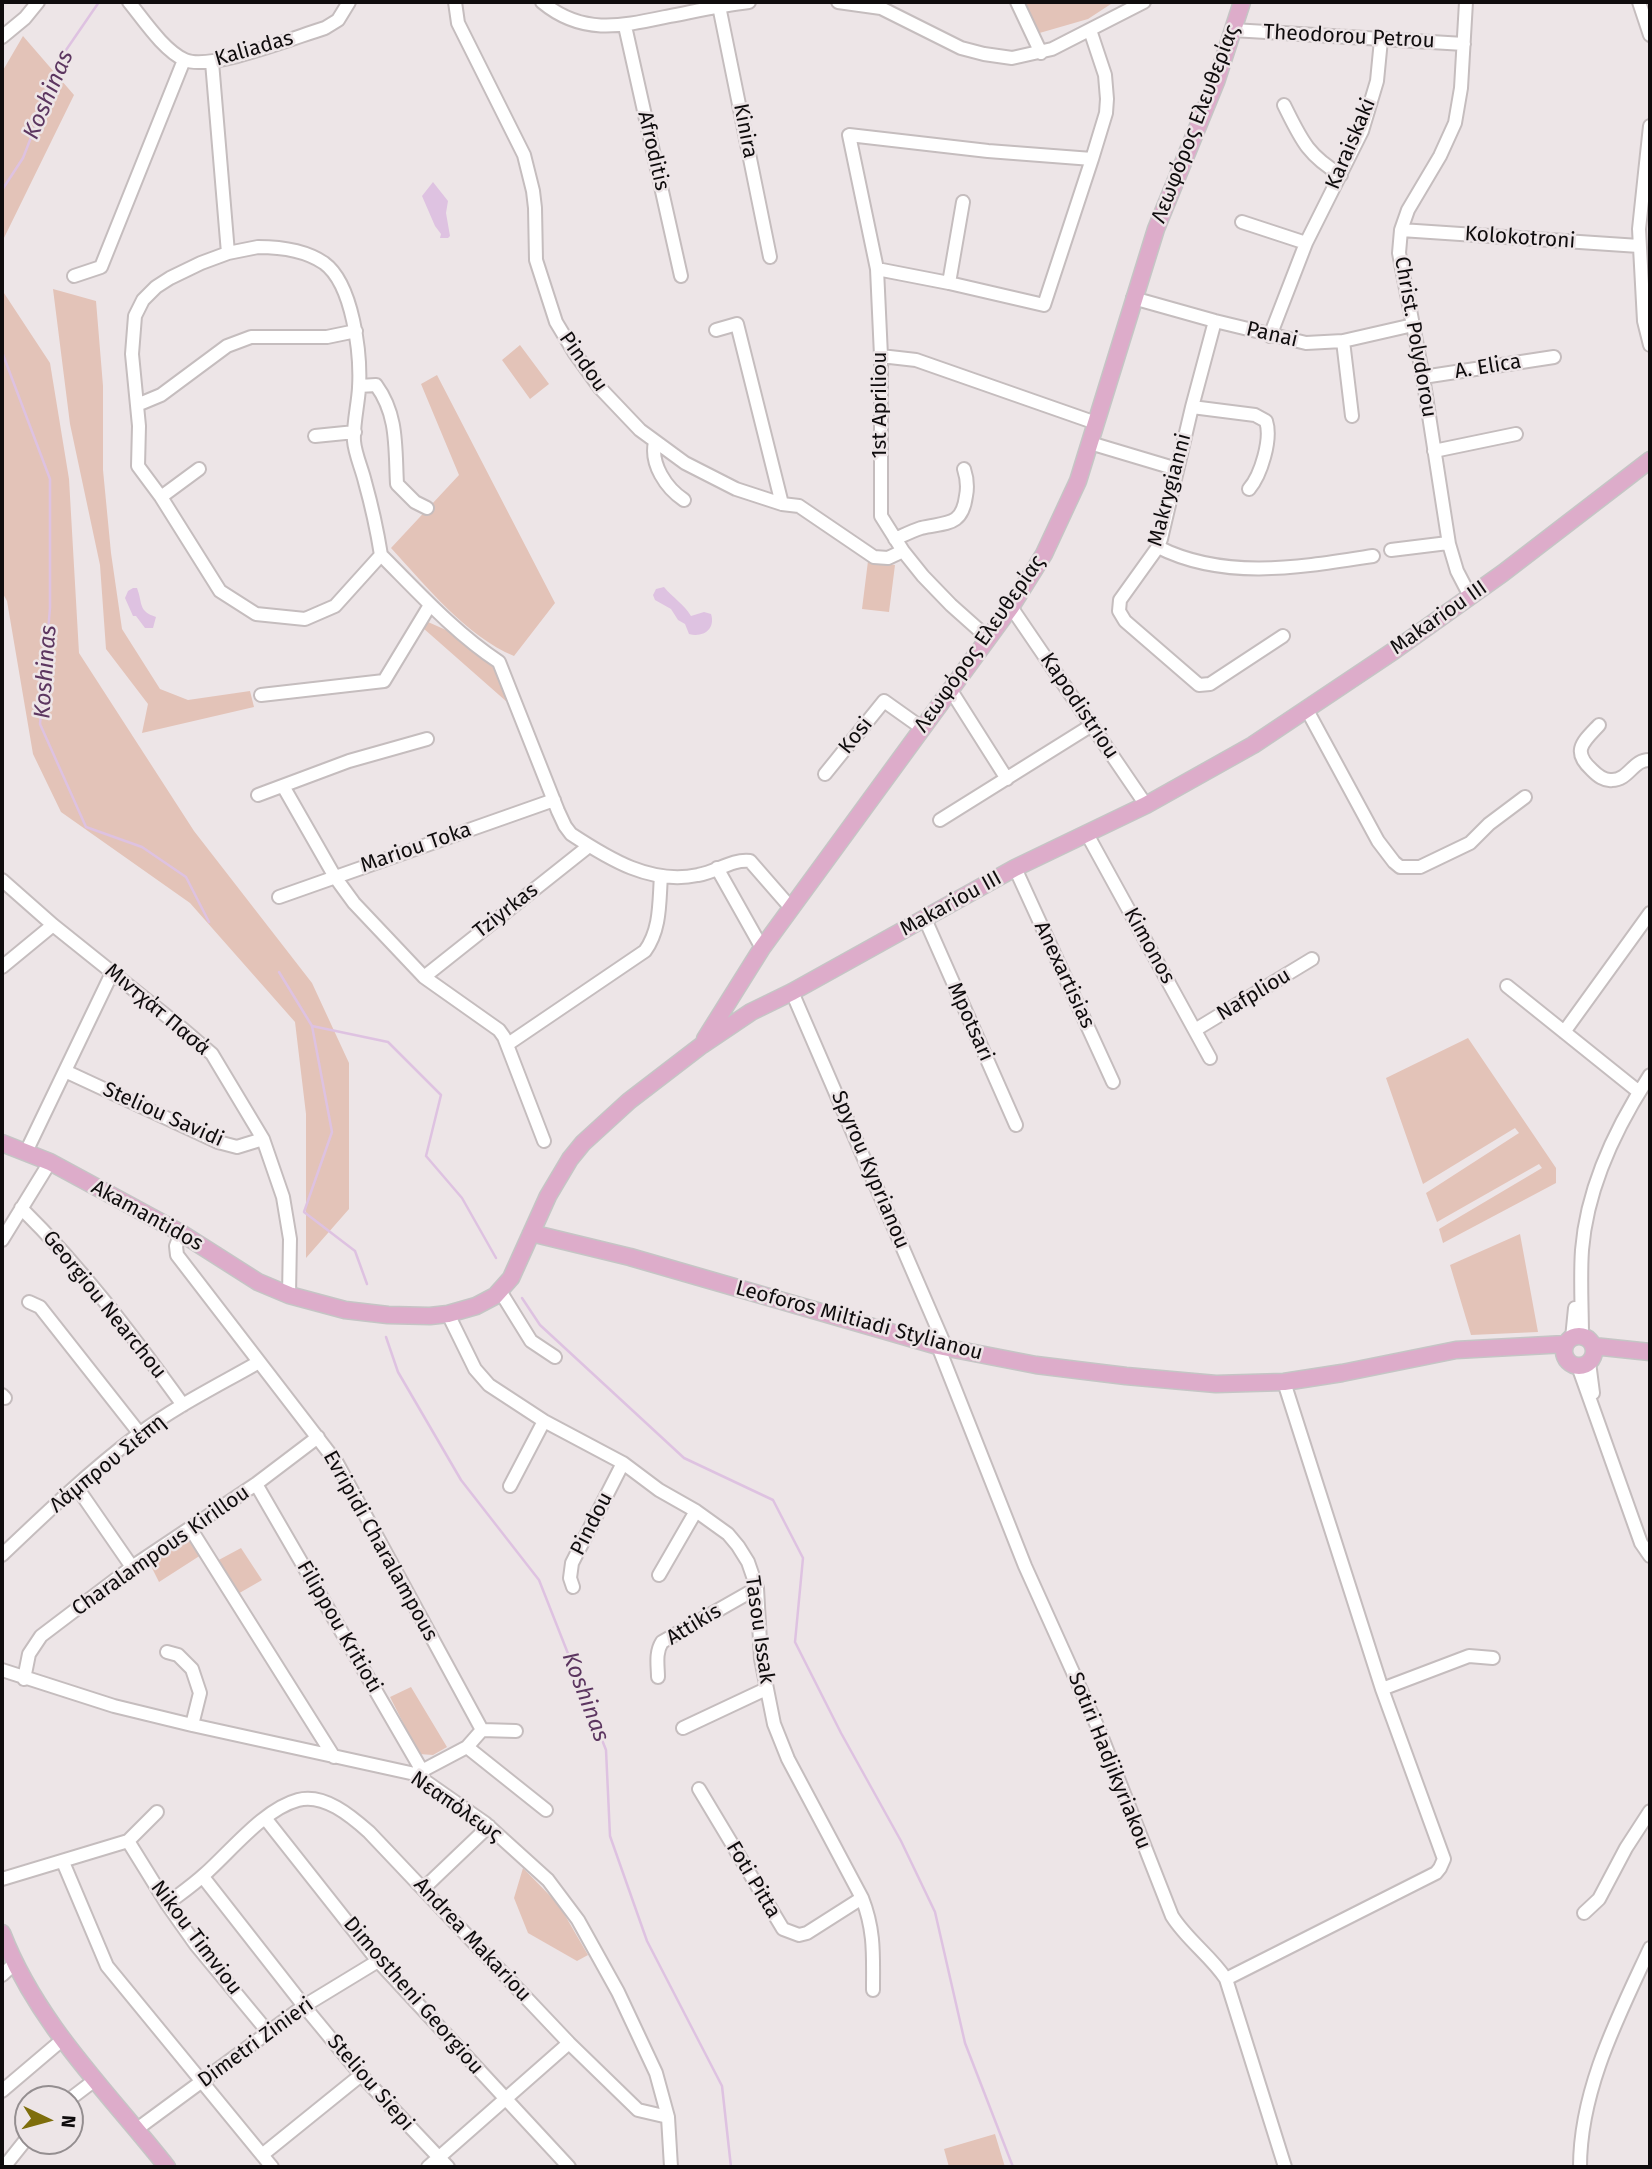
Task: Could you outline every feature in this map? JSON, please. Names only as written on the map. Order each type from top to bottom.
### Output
[{"type":"main road","name":"Λεωφόρος Ελευθερίας","points":[[702,1045],[762,948],[1031,578],[1060,522],[1090,443],[1156,229],[1216,82],[1242,2]]},
{"type":"main road","name":"Makariou III","points":[[289,1295],[345,1310],[419,1316],[448,1314],[476,1306],[500,1291],[517,1268],[545,1202],[570,1159],[597,1129],[629,1101],[702,1045],[751,1013],[1015,868],[1146,805],[1253,745],[1470,596],[1580,516],[1650,460]]},
{"type":"main road","points":[[738,985],[744,1006],[751,1013]]},
{"type":"main road","name":"Akamantidos","points":[[2,1143],[50,1162],[181,1233],[258,1282],[289,1295]]},
{"type":"main road","points":[[545,1202],[546,1224],[568,1241]]},
{"type":"main road","name":"Leoforos Miltiadi Stylianou","points":[[531,1233],[677,1270],[942,1347],[1036,1365],[1126,1377],[1216,1384],[1284,1382],[1456,1350],[1508,1347],[1650,1352]]},
{"type":"main road","points":[[517,1268],[547,1245],[568,1241]]},
{"type":"main road","points":[[2,1933],[8,1969],[94,2080],[167,2167]]},
{"type":"street","points":[[2,37],[25,18],[38,2]]},
{"type":"street","name":"Kaliadas","points":[[129,2],[163,43],[184,60],[212,62],[325,28],[338,20],[349,2]]},
{"type":"street","name":"Pindou","points":[[455,2],[458,23],[524,155],[535,208],[536,260],[556,322],[600,388],[618,410],[655,442],[710,477],[736,489],[782,504],[799,506],[874,557],[888,558],[902,551]]},
{"type":"street","points":[[542,2],[560,15],[584,24],[611,27],[749,2]]},
{"type":"street","points":[[838,2],[882,5],[961,48],[1012,58],[1041,53],[1065,44],[1144,2]]},
{"type":"street","points":[[1017,2],[1041,53]]},
{"type":"street","name":"Christ. Polydorou","points":[[1466,2],[1460,98],[1454,127],[1408,210],[1399,253],[1423,377],[1448,542],[1457,571],[1470,596]]},
{"type":"street","points":[[1639,2],[1650,35]]},
{"type":"street","name":"Kinira","points":[[719,6],[770,257]]},
{"type":"street","name":"Afroditis","points":[[625,26],[681,276]]},
{"type":"street","points":[[877,269],[1044,306],[1103,126],[1107,99],[1105,75],[1090,30]]},
{"type":"street","name":"Theodorou Petrou","points":[[1233,30],[1464,44]]},
{"type":"street","name":"Karaiskaki","points":[[1270,336],[1306,243],[1362,131],[1377,81],[1381,40]]},
{"type":"street","points":[[74,276],[101,267],[184,60]]},
{"type":"street","points":[[212,62],[228,253]]},
{"type":"street","points":[[1284,105],[1308,150],[1322,164],[1341,175]]},
{"type":"street","points":[[1650,126],[1639,212],[1644,321],[1650,345]]},
{"type":"street","name":"1st Apriliou","points":[[988,638],[938,592],[902,551],[884,523],[880,508],[881,356],[877,269],[849,135],[988,151],[1093,159]]},
{"type":"street","points":[[949,283],[964,202]]},
{"type":"street","points":[[1242,222],[1306,243]]},
{"type":"street","name":"Kolokotroni","points":[[1402,230],[1639,246]]},
{"type":"street","points":[[381,555],[335,607],[305,619],[256,614],[220,591],[161,497],[138,466],[139,426],[133,376],[133,333],[135,316],[143,300],[156,287],[170,278],[228,253],[258,247],[294,250],[325,264],[337,277],[345,294],[356,331],[359,386],[354,441],[375,519],[381,555],[430,605],[499,662],[565,826],[571,834],[589,846],[638,872],[661,876],[699,875],[739,860],[750,861],[791,908]]},
{"type":"street","name":"Panai","points":[[1133,298],[1270,336],[1306,343],[1343,341],[1413,325]]},
{"type":"street","name":"Makrygianni","points":[[1215,321],[1158,547],[1120,600],[1119,611],[1125,621],[1199,685],[1210,684],[1283,636]]},
{"type":"street","points":[[716,330],[737,324],[782,504]]},
{"type":"street","points":[[136,405],[161,395],[227,346],[251,337],[327,337],[356,331]]},
{"type":"street","points":[[1343,341],[1352,416]]},
{"type":"street","points":[[881,356],[916,360],[1096,423]]},
{"type":"street","name":"A. Elica","points":[[1423,377],[1553,357]]},
{"type":"street","points":[[359,386],[376,385],[384,396],[394,424],[397,484],[415,502],[427,508]]},
{"type":"street","points":[[1192,407],[1255,415],[1266,421],[1268,433],[1263,461],[1249,489]]},
{"type":"street","points":[[315,436],[355,432]]},
{"type":"street","points":[[1434,451],[1516,435]]},
{"type":"street","points":[[655,442],[653,452],[660,473],[672,490],[684,500]]},
{"type":"street","points":[[1090,443],[1177,469]]},
{"type":"street","points":[[895,539],[920,529],[952,522],[961,515],[967,489],[964,468]]},
{"type":"street","points":[[161,497],[199,469]]},
{"type":"street","points":[[1391,550],[1448,542]]},
{"type":"street","points":[[1158,547],[1172,555],[1200,562],[1226,567],[1270,569],[1373,556]]},
{"type":"street","points":[[261,695],[384,681],[430,605]]},
{"type":"street","name":"Kapodistriou","points":[[1011,607],[1146,805]]},
{"type":"street","points":[[950,689],[1007,779]]},
{"type":"street","name":"Kosi","points":[[825,774],[884,701],[922,728]]},
{"type":"street","points":[[1307,710],[1378,841],[1400,867],[1420,867],[1470,843],[1489,824],[1525,797]]},
{"type":"street","points":[[1599,724],[1583,741],[1581,754],[1584,762],[1599,776],[1617,779],[1623,777],[1640,761],[1650,760]]},
{"type":"street","points":[[940,820],[1092,725]]},
{"type":"street","points":[[258,795],[349,761],[427,739]]},
{"type":"street","points":[[283,786],[335,877],[354,903],[424,977],[499,1030],[508,1044],[544,1141]]},
{"type":"street","name":"Mariou Toka","points":[[279,897],[554,800]]},
{"type":"street","name":"Kimonos","points":[[1087,834],[1210,1058]]},
{"type":"street","name":"Tziyrkas","points":[[424,977],[589,846]]},
{"type":"street","points":[[717,868],[762,948]]},
{"type":"street","name":"Anexartisias","points":[[1015,868],[1113,1082]]},
{"type":"street","points":[[508,1044],[645,951],[654,935],[661,876]]},
{"type":"street","name":"Μιντχάτ Πασά","points":[[2,880],[52,925],[212,1054],[263,1139],[283,1197],[290,1239],[289,1295]]},
{"type":"street","points":[[1564,1032],[1650,913]]},
{"type":"street","name":"Mpotsari","points":[[925,919],[1016,1125]]},
{"type":"street","points":[[2,967],[52,925]]},
{"type":"street","name":"Nafpliou","points":[[1195,1030],[1312,960]]},
{"type":"street","points":[[26,1152],[112,972]]},
{"type":"street","points":[[1507,986],[1639,1092]]},
{"type":"street","name":"Spyrou Kyprianou","points":[[792,992],[942,1347]]},
{"type":"street","name":"Steliou Savidi","points":[[65,1071],[218,1142],[237,1146],[263,1139]]},
{"type":"street","points":[[1650,1075],[1616,1135],[1605,1160],[1589,1212],[1582,1250],[1578,1351],[1596,1416],[1641,1543],[1650,1556]]},
{"type":"street","points":[[2,1240],[50,1162]]},
{"type":"street","name":"Georgiou Nearchou","points":[[21,1208],[72,1261],[131,1334],[183,1405]]},
{"type":"street","name":"Evripidi Charalampous","points":[[181,1233],[176,1246],[177,1255],[337,1463],[482,1731]]},
{"type":"street","points":[[500,1291],[531,1341],[555,1357]]},
{"type":"street","points":[[29,1302],[40,1307],[140,1434]]},
{"type":"street","name":"Tasou Issak","points":[[448,1314],[480,1376],[498,1391],[544,1421],[624,1463],[659,1490],[696,1511],[728,1534],[738,1546],[748,1562],[757,1588],[761,1658],[775,1724],[788,1759],[862,1898],[873,1932],[873,1990]]},
{"type":"street","name":"Sotiri Hadjikyriakou","points":[[942,1347],[1025,1566],[1099,1730],[1172,1916],[1180,1929],[1226,1979],[1285,2167]]},
{"type":"street","name":"Λάμπρου Σιέπη","points":[[2,1555],[76,1486],[140,1434],[183,1405],[259,1362]]},
{"type":"street","points":[[1226,1979],[1436,1873],[1444,1854],[1382,1689],[1284,1382]]},
{"type":"street","points":[[510,1486],[544,1421]]},
{"type":"street","name":"Charalampous Kirillou","points":[[24,1679],[29,1654],[41,1636],[132,1567],[256,1484],[318,1437]]},
{"type":"street","name":"Pindou","points":[[573,1587],[570,1578],[572,1563],[624,1463]]},
{"type":"street","name":"Filippou Kritioti","points":[[256,1484],[418,1772]]},
{"type":"street","points":[[76,1486],[132,1567]]},
{"type":"street","points":[[659,1575],[696,1511]]},
{"type":"street","points":[[190,1528],[334,1757]]},
{"type":"street","name":"Attikis","points":[[658,1677],[658,1648],[662,1643],[757,1588]]},
{"type":"street","points":[[167,1652],[178,1655],[192,1669],[200,1693],[192,1725]]},
{"type":"street","points":[[1382,1689],[1469,1656],[1493,1658]]},
{"type":"street","name":"Νεαπόλεως","points":[[2,1671],[114,1706],[192,1725],[334,1757],[418,1772],[489,1826],[548,1880],[578,1920],[618,1992],[656,2073],[668,2117],[671,2167]]},
{"type":"street","points":[[682,1728],[766,1689]]},
{"type":"street","points":[[418,1772],[467,1747],[482,1731],[516,1731]]},
{"type":"street","points":[[467,1747],[546,1810]]},
{"type":"street","name":"Foti Pitta","points":[[699,1789],[783,1929],[799,1935],[807,1933],[862,1898]]},
{"type":"street","name":"Andrea Makariou","points":[[167,1904],[203,1877],[265,1818],[299,1800],[318,1801],[334,1807],[354,1818],[369,1832],[569,2043],[638,2110],[668,2117]]},
{"type":"street","points":[[1584,1913],[1599,1899],[1626,1848],[1650,1811]]},
{"type":"street","points":[[2,1879],[128,1841],[157,1812]]},
{"type":"street","name":"Dimostheni Georgiou","points":[[265,1818],[378,1961],[569,2167]]},
{"type":"street","points":[[423,1889],[489,1826]]},
{"type":"street","name":"Nikou Timviou","points":[[128,1841],[196,1945],[268,2032]]},
{"type":"street","points":[[63,1862],[107,1966],[272,2167]]},
{"type":"street","name":"Steliou Siepi","points":[[203,1877],[304,2006],[438,2164]]},
{"type":"street","points":[[1580,2167],[1583,2131],[1590,2097],[1611,2033],[1650,1948]]},
{"type":"street","name":"Dimetri Zinieri","points":[[137,2129],[304,2006],[378,1961]]},
{"type":"street","points":[[2,2091],[62,2040]]},
{"type":"street","points":[[438,2164],[505,2099],[569,2043]]},
{"type":"street","points":[[262,2155],[361,2075]]},
{"type":"street","points":[[84,2088],[94,2080]]},
{"type":"shaded area","points":[[1023,2],[1114,2],[1088,19],[1036,34]]},
{"type":"shaded area","points":[[23,36],[74,95],[2,242],[2,72]]},
{"type":"shaded area","points":[[433,182],[448,201],[448,238],[440,238],[441,234],[422,196]]},
{"type":"shaded area","points":[[53,289],[96,301],[103,386],[103,470],[122,629],[160,689],[188,700],[250,691],[254,707],[142,733],[148,704],[106,649],[100,565],[70,424]]},
{"type":"shaded area","points":[[2,290],[50,363],[69,479],[79,653],[194,831],[312,983],[349,1063],[349,1209],[306,1258],[306,1114],[295,1022],[190,903],[61,812],[33,754],[7,601],[2,592]]},
{"type":"shaded area","points":[[520,345],[549,384],[530,399],[502,360]]},
{"type":"shaded area","points":[[437,375],[555,603],[514,656],[479,636],[463,623],[391,548],[459,475],[421,384]]},
{"type":"shaded area","points":[[868,561],[895,565],[889,612],[862,609]]},
{"type":"shaded area","points":[[664,587],[691,616],[704,612],[711,614],[710,628],[699,635],[689,634],[685,624],[678,620],[671,609],[655,600],[653,595],[656,589]]},
{"type":"shaded area","points":[[133,588],[137,588],[146,612],[156,617],[153,628],[145,628],[136,616],[133,616],[125,598]]},
{"type":"shaded area","points":[[428,622],[446,630],[494,668],[507,702],[423,628]]},
{"type":"shaded area","points":[[1468,1038],[1556,1168],[1556,1183],[1443,1243],[1439,1229],[1542,1168],[1539,1164],[1437,1222],[1426,1193],[1519,1133],[1515,1128],[1423,1184],[1386,1078]]},
{"type":"shaded area","points":[[1520,1234],[1538,1332],[1471,1335],[1450,1265]]},
{"type":"shaded area","points":[[188,1535],[201,1555],[159,1582],[149,1562]]},
{"type":"shaded area","points":[[241,1548],[262,1580],[236,1595],[215,1562]]},
{"type":"shaded area","points":[[411,1687],[447,1747],[433,1755],[419,1754],[390,1697]]},
{"type":"shaded area","points":[[523,1868],[559,1905],[588,1955],[577,1961],[528,1933],[514,1898]]},
{"type":"shaded area","points":[[995,2134],[1005,2167],[949,2167],[944,2149]]},
{"type":"waterway","name":"Koshinas","points":[[2,190],[23,158],[64,53],[99,2]]},
{"type":"waterway","name":"Koshinas","points":[[2,352],[50,479],[50,608],[40,724],[86,827],[142,847],[186,877],[209,922]]},
{"type":"waterway","name":"Koshinas","points":[[279,972],[312,1026],[332,1132],[304,1212],[355,1251],[367,1284]]},
{"type":"waterway","points":[[312,1026],[388,1042],[441,1095],[426,1156],[462,1198],[496,1258]]},
{"type":"waterway","points":[[522,1298],[540,1325],[684,1458],[773,1500],[803,1558],[795,1642],[841,1733],[901,1841],[935,1912],[965,2043],[1013,2167]]},
{"type":"waterway","name":"Koshinas","points":[[386,1337],[398,1372],[461,1480],[539,1580],[606,1750],[610,1836],[647,1941],[722,2086],[731,2167]]}]
